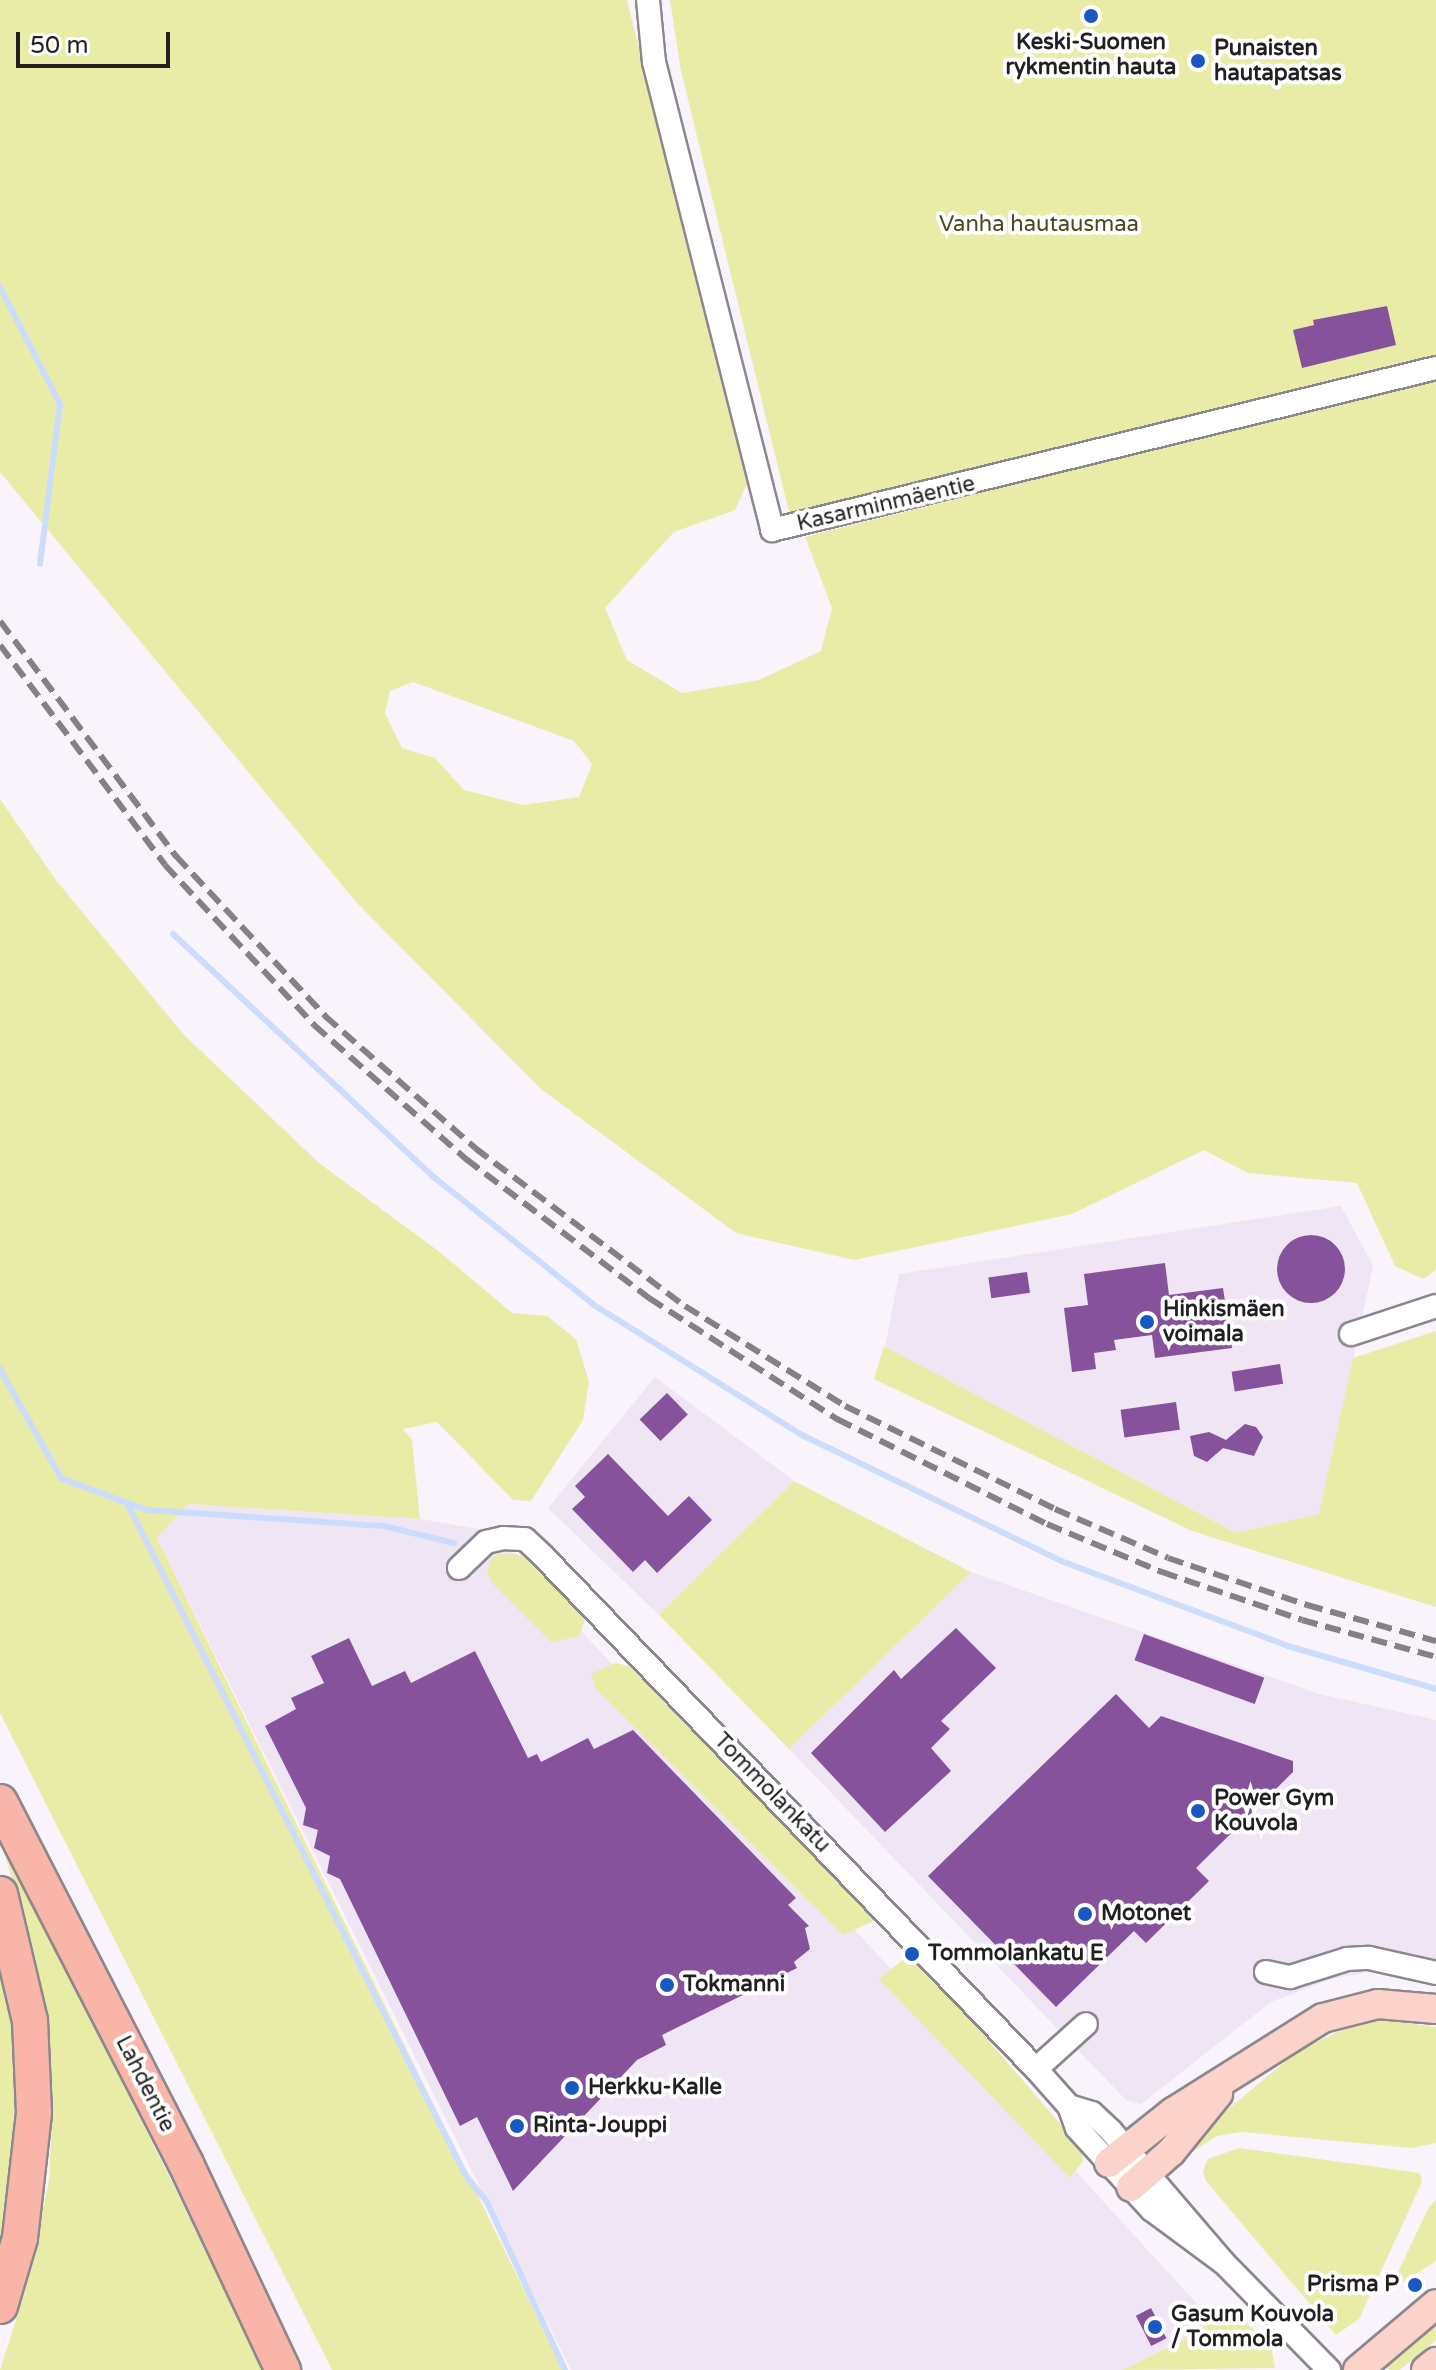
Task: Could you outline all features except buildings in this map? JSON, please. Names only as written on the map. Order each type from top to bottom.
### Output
[{"type":"highway","name":"Lahdentie","points":[[0,1802],[73,1937],[283,2370]]},
{"type":"highway","points":[[0,1894],[22,1978],[34,2081],[32,2162],[20,2238],[0,2306]]},
{"type":"main road","points":[[1118,2156],[1173,2112],[1245,2069],[1299,2031],[1342,2011],[1378,2004],[1436,2009]]},
{"type":"main road","points":[[1140,2180],[1245,2069]]},
{"type":"main road","points":[[1361,2368],[1436,2304]]},
{"type":"main road","points":[[1426,2370],[1436,2362]]},
{"type":"street","name":"Kasarminmäentie","points":[[648,0],[654,62],[772,530],[1436,368]]},
{"type":"street","points":[[1351,1334],[1436,1306]]},
{"type":"street","name":"Tommolankatu","points":[[459,1568],[486,1542],[525,1539],[1069,2106],[1092,2113],[1118,2156],[1140,2180],[1166,2223],[1224,2263],[1329,2370]]},
{"type":"street","points":[[1266,1972],[1290,1977],[1347,1959],[1369,1958],[1436,1973]]},
{"type":"street","points":[[1036,2069],[1086,2024]]},
{"type":"shaded area","points":[[1341,1206],[1373,1266],[1320,1514],[1236,1533],[885,1347],[899,1274]]},
{"type":"shaded area","points":[[655,1377],[794,1481],[659,1615],[548,1508]]},
{"type":"shaded area","points":[[187,1504],[420,1519],[490,1531],[1209,2317],[1190,2336],[1123,2370],[571,2370],[157,1538]]},
{"type":"shaded area","points":[[971,1572],[1319,1694],[1436,1720],[1436,1981],[1375,1971],[1331,1979],[1271,2002],[1141,2104],[1126,2100],[789,1749]]},
{"type":"green space","points":[[0,0],[627,0],[747,484],[735,510],[674,532],[605,608],[627,660],[682,693],[759,680],[821,651],[832,608],[805,537],[1436,377],[1436,1270],[1423,1279],[1395,1266],[1357,1183],[1248,1173],[1204,1150],[1072,1214],[854,1260],[736,1233],[541,1089],[356,902],[0,472]],"holes":[[[413,682],[574,741],[592,764],[579,797],[523,805],[464,790],[435,758],[402,748],[385,713],[390,691]]]},
{"type":"green space","name":"Vanha hautausmaa","points":[[670,0],[1436,0],[1436,359],[790,516],[681,71]]},
{"type":"green space","points":[[0,799],[55,879],[184,1035],[319,1163],[441,1253],[512,1313],[547,1316],[576,1339],[589,1382],[583,1420],[531,1501],[513,1500],[437,1422],[403,1429],[412,1440],[420,1519],[188,1504],[157,1538],[563,2370],[332,2370],[0,1713]]},
{"type":"green space","points":[[1436,1331],[1436,1607],[1192,1531],[874,1379],[884,1346],[1236,1533],[1319,1514],[1353,1358]]},
{"type":"green space","points":[[794,1481],[971,1572],[789,1749],[659,1615]]},
{"type":"green space","points":[[513,1553],[526,1558],[575,1608],[585,1621],[579,1636],[551,1642],[494,1585],[487,1573],[490,1561],[498,1554]]},
{"type":"green space","points":[[615,1663],[629,1666],[876,1920],[843,1935],[596,1689],[591,1674]]},
{"type":"green space","points":[[0,1839],[177,2192],[262,2370],[0,2370],[25,2292],[49,2180],[53,2106],[49,2027],[34,1952]]},
{"type":"green space","points":[[905,1958],[919,1960],[1081,2148],[1083,2161],[1070,2178],[879,1979]]},
{"type":"green space","points":[[0,1972],[13,2034],[17,2162],[0,2264]]},
{"type":"green space","points":[[1384,2020],[1436,2027],[1436,2143],[1412,2148],[1242,2132],[1217,2136],[1189,2154],[1210,2124],[1298,2051],[1348,2027]]},
{"type":"green space","points":[[1239,2148],[1420,2173],[1422,2182],[1359,2319],[1336,2335],[1206,2181],[1203,2171],[1208,2159]]},
{"type":"green space","points":[[1436,2200],[1436,2261],[1389,2291],[1429,2207]]},
{"type":"green space","points":[[1218,2311],[1239,2317],[1271,2344],[1275,2368],[1123,2370],[1190,2336]]},
{"type":"green space","points":[[1436,2325],[1436,2340],[1400,2370],[1386,2367]]},
{"type":"waterway","points":[[0,287],[60,404],[40,564]]},
{"type":"waterway","points":[[173,934],[435,1178],[594,1305],[804,1436],[1061,1561],[1288,1646],[1436,1689]]},
{"type":"waterway","points":[[0,1369],[61,1478],[148,1510],[384,1526],[454,1543]]},
{"type":"waterway","points":[[127,1503],[466,2176],[487,2202],[565,2370]]},
{"type":"railway","points":[[0,621],[176,856],[325,1016],[475,1148],[685,1306],[845,1406],[1055,1509],[1168,1558],[1307,1605],[1436,1641]]},
{"type":"railway","points":[[0,645],[165,865],[314,1025],[466,1159],[649,1298],[837,1419],[1047,1524],[1162,1572],[1302,1620],[1436,1657]]},
{"type":"place","name":"Keski-Suomen rykmentin hauta","points":[[1091,16]]},
{"type":"place","name":"Punaisten hautapatsas","points":[[1198,61]]},
{"type":"place","name":"Hinkismäen voimala","points":[[1147,1322]]},
{"type":"place","name":"Power Gym Kouvola","points":[[1198,1811]]},
{"type":"place","name":"Motonet","points":[[1085,1914]]},
{"type":"place","name":"Tommolankatu E","points":[[912,1954]]},
{"type":"place","name":"Tokmanni","points":[[667,1985]]},
{"type":"place","name":"Herkku-Kalle","points":[[572,2088]]},
{"type":"place","name":"Rinta-Jouppi","points":[[517,2126]]},
{"type":"place","name":"Prisma P","points":[[1415,2285]]},
{"type":"place","name":"Gasum Kouvola / Tommola","points":[[1155,2327]]}]
